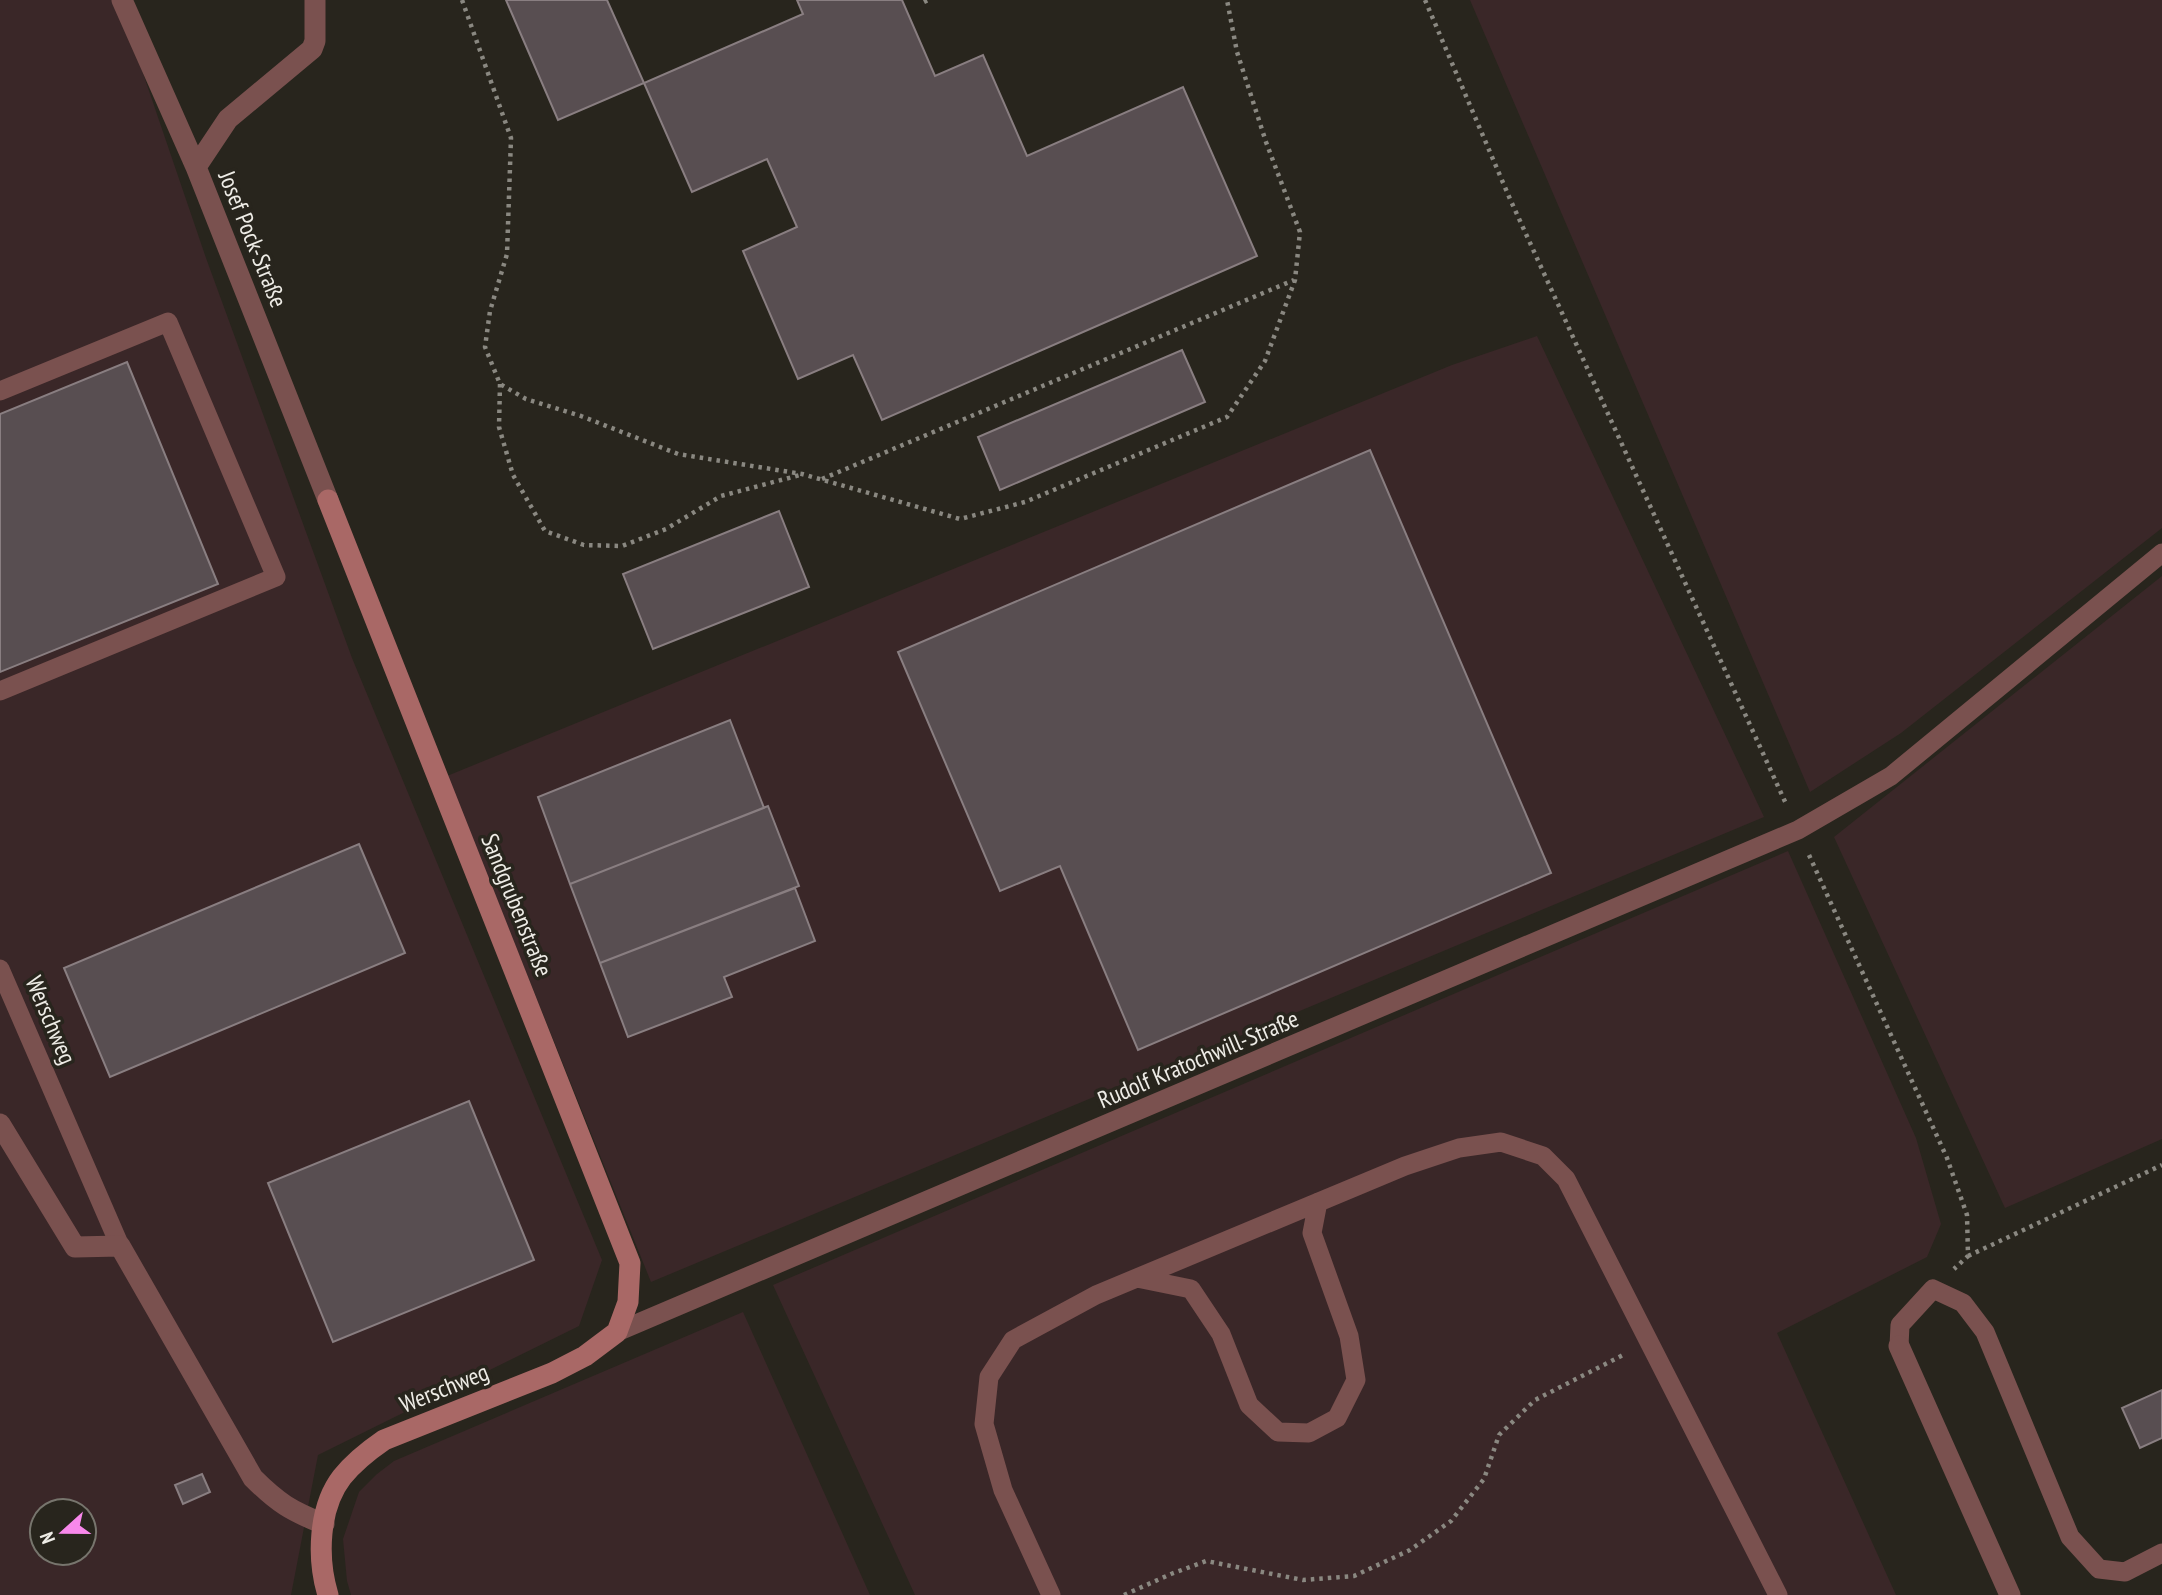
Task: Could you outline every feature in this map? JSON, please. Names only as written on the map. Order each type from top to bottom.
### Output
[{"type":"street","name":"Josef Pock-Straße","points":[[122,0],[196,167],[328,500]]},
{"type":"street","points":[[196,167],[228,119],[312,49],[315,41],[315,0]]},
{"type":"street","name":"Sandgrubenstraße","points":[[328,500],[630,1263],[628,1302],[617,1332]]},
{"type":"street","points":[[0,1124],[75,1247],[120,1246]]},
{"type":"street","name":"Werschweg","points":[[120,1246],[253,1478],[273,1499],[290,1510],[324,1524]]},
{"type":"street","name":"Werschweg","points":[[328,1595],[320,1536],[340,1479],[361,1456],[384,1440],[552,1373],[585,1356],[617,1332]]},
{"type":"street","points":[[1899,1346],[2010,1595]]},
{"type":"lane","points":[[0,391],[168,322],[276,577],[0,691]]},
{"type":"lane","name":"Rudolf Kratochwill-Straße","points":[[617,1332],[1798,830],[1891,776],[2162,553]]},
{"type":"lane","name":"Werschweg","points":[[0,969],[120,1246]]},
{"type":"lane","points":[[1051,1595],[1003,1490],[984,1424],[989,1377],[1013,1340],[1096,1295],[1405,1166],[1458,1147],[1501,1142],[1543,1156],[1566,1180],[1778,1595]]},
{"type":"lane","points":[[1137,1278],[1191,1289],[1221,1334],[1249,1405],[1278,1432],[1309,1433],[1337,1418],[1356,1380],[1349,1336],[1312,1233],[1318,1202]]},
{"type":"lane","points":[[1899,1346],[1900,1325],[1933,1289],[1963,1303],[1985,1332],[2070,1537],[2099,1569],[2125,1572],[2162,1553]]},
{"type":"path","points":[[462,0],[511,138],[507,254],[490,311],[485,346],[500,384],[499,427],[513,475],[545,531],[584,545],[622,546],[666,530],[721,496],[802,474]]},
{"type":"path","points":[[500,384],[526,399],[581,416],[678,454],[802,474],[960,519],[1025,502],[1227,417],[1265,361],[1295,280],[1300,232],[1266,142],[1237,52],[1227,0]]},
{"type":"path","points":[[1425,0],[1510,199],[1947,1158],[1967,1215],[1968,1256]]},
{"type":"path","points":[[820,480],[1295,280]]},
{"type":"path","points":[[1933,1289],[1968,1256],[2162,1165]]},
{"type":"path","points":[[1124,1595],[1206,1561],[1303,1580],[1354,1576],[1410,1550],[1451,1521],[1484,1479],[1499,1435],[1535,1400],[1649,1342]]},
{"type":"shaded area","points":[[0,0],[118,0],[206,258],[352,658],[602,1260],[579,1326],[318,1455],[291,1595],[0,1595]]},
{"type":"shaded area","points":[[1470,0],[2162,0],[2162,528],[1901,733],[1810,792]]},
{"type":"shaded area","points":[[1537,336],[1764,817],[651,1282],[447,776],[1452,365]]},
{"type":"shaded area","points":[[2162,576],[2162,1139],[2005,1208],[1834,837]]},
{"type":"shaded area","points":[[1788,851],[1916,1138],[1941,1224],[1927,1257],[1777,1333],[1896,1595],[915,1595],[773,1285]]},
{"type":"shaded area","points":[[743,1312],[870,1595],[351,1595],[343,1539],[359,1492],[394,1461]]},
{"type":"building","points":[[506,0],[607,0],[644,83],[558,120]]},
{"type":"building","points":[[797,0],[902,0],[935,76],[983,55],[1027,156],[1183,87],[1257,256],[882,420],[853,355],[798,379],[743,251],[797,227],[767,159],[692,192],[644,83],[803,14]]},
{"type":"building","points":[[1182,350],[1205,402],[1000,490],[978,437]]},
{"type":"building","points":[[127,362],[218,584],[0,672],[0,414]]},
{"type":"building","points":[[1370,450],[1551,873],[1138,1050],[1060,866],[1000,891],[898,652]]},
{"type":"building","points":[[779,511],[809,587],[653,649],[623,574]]},
{"type":"building","points":[[730,720],[764,808],[570,884],[538,797]]},
{"type":"building","points":[[768,806],[799,886],[600,963],[570,884]]},
{"type":"building","points":[[359,844],[405,953],[110,1077],[64,968]]},
{"type":"building","points":[[795,888],[815,941],[724,977],[732,997],[628,1037],[600,963]]},
{"type":"building","points":[[469,1101],[534,1260],[333,1342],[268,1183]]},
{"type":"building","points":[[2162,1390],[2162,1438],[2140,1448],[2122,1408]]},
{"type":"building","points":[[202,1474],[210,1492],[183,1504],[175,1485]]}]
